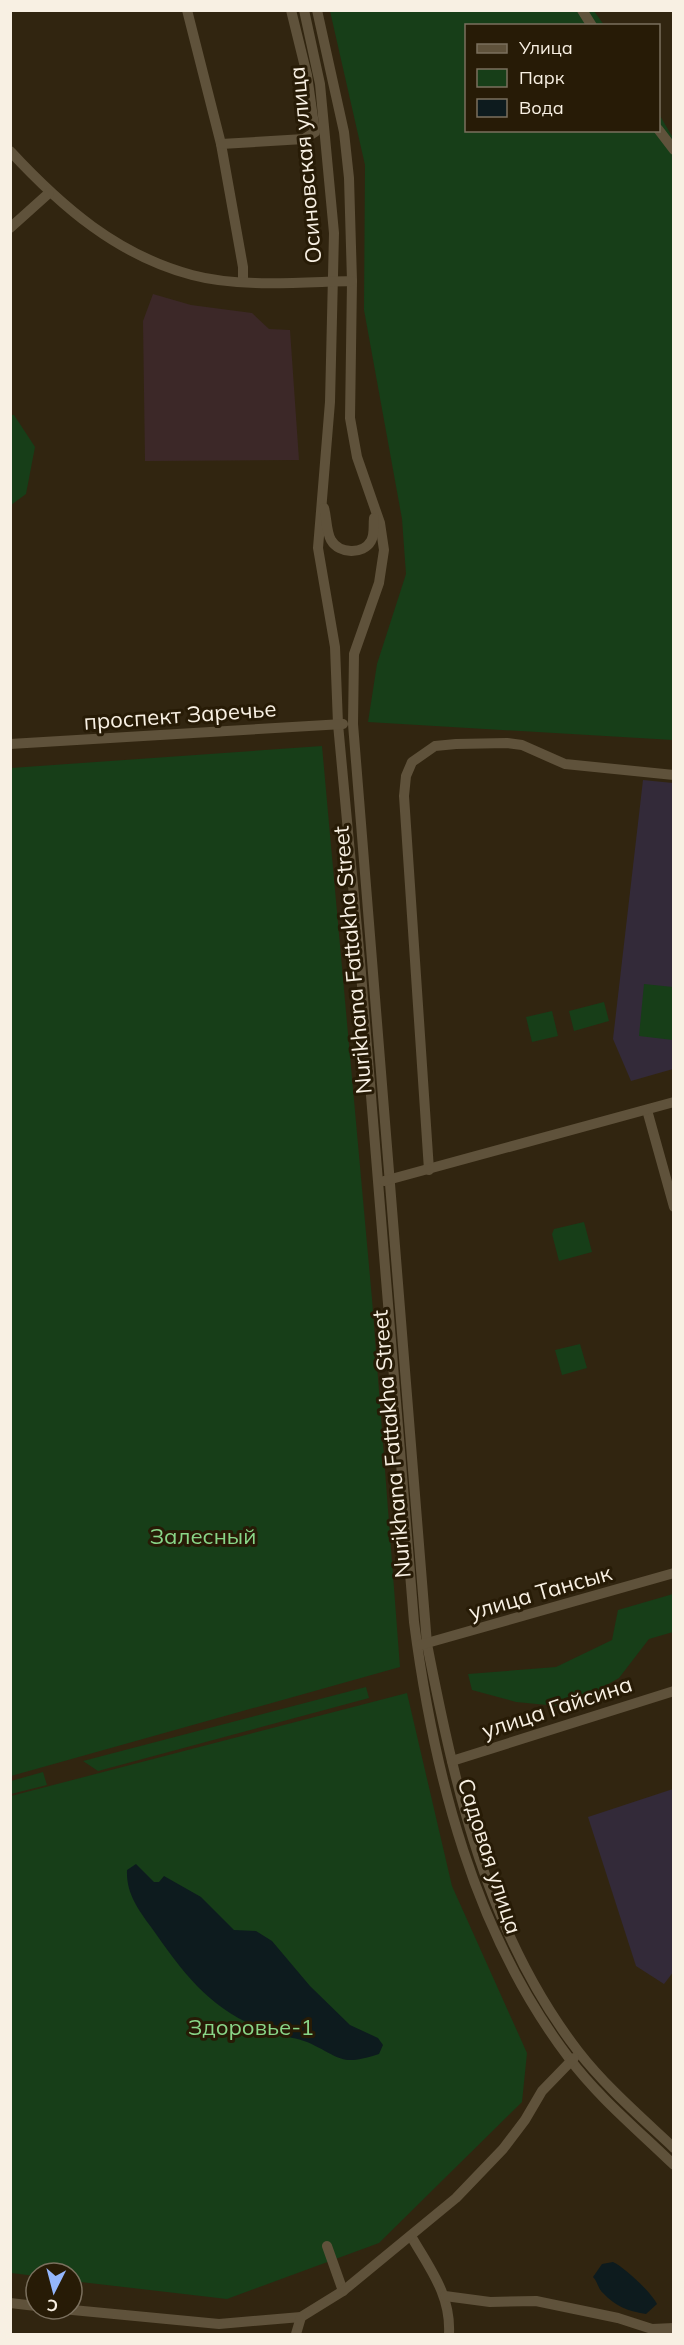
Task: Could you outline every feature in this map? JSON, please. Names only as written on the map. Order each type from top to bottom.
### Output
[{"type":"street","points":[[187,10],[221,144],[243,267],[243,281]]},
{"type":"street","points":[[221,144],[304,139],[315,132],[307,75],[291,10]]},
{"type":"street","name":"Осиновская улица","points":[[304,10],[320,84],[333,221],[334,281]]},
{"type":"street","name":"Осиновская улица","points":[[316,10],[344,132],[352,281]]},
{"type":"street","points":[[582,10],[591,24]]},
{"type":"street","points":[[660,132],[674,150]]},
{"type":"street","points":[[10,151],[49,193],[86,224],[145,260],[194,276],[243,281],[292,284],[352,281]]},
{"type":"street","points":[[10,228],[49,193]]},
{"type":"street","name":"Nurikhana Fattakha Street","points":[[334,281],[330,402],[318,548],[332,621],[338,724],[384,1181]]},
{"type":"street","name":"Nurikhana Fattakha Street","points":[[352,281],[350,418],[357,457],[383,537],[383,566],[380,583],[354,654],[352,723],[384,1181],[422,1645]]},
{"type":"street","points":[[322,501],[331,541],[343,550],[361,550],[368,545],[374,533],[374,509]]},
{"type":"street","name":"проспект Заречье","points":[[10,744],[352,723]]},
{"type":"street","points":[[429,1170],[404,796],[406,776],[412,762],[435,746],[507,743],[522,745],[565,764],[674,775]]},
{"type":"street","points":[[384,1181],[674,1102]]},
{"type":"street","points":[[647,1110],[674,1207]]},
{"type":"street","name":"улица Тансык","points":[[422,1645],[674,1573]]},
{"type":"street","name":"Садовая улица","points":[[422,1645],[485,1878],[510,1940],[559,2026],[579,2053],[674,2148]]},
{"type":"street","name":"Садовая улица","points":[[422,1645],[439,1763],[478,1895],[500,1949],[519,1985],[571,2061],[674,2165]]},
{"type":"street","name":"улица Гайсина","points":[[452,1761],[674,1691]]},
{"type":"street","points":[[84,2311],[219,2324],[301,2318],[343,2291],[456,2198],[502,2149],[525,2120],[542,2091],[579,2053]]},
{"type":"street","points":[[411,2236],[445,2296],[450,2320],[449,2334]]},
{"type":"street","points":[[327,2246],[343,2291]]},
{"type":"street","points":[[445,2296],[490,2302],[536,2301],[618,2318],[652,2328],[674,2328]]},
{"type":"street","points":[[296,2334],[301,2318]]},
{"type":"shaded area","points":[[153,294],[191,305],[252,313],[269,329],[290,330],[299,460],[145,461],[143,321]]},
{"type":"shaded area","points":[[643,780],[673,783],[673,1069],[631,1081],[613,1039]]},
{"type":"shaded area","points":[[673,1789],[674,1971],[664,1984],[636,1966],[588,1817]]},
{"type":"green space","points":[[330,11],[594,11],[603,24],[465,24],[465,132],[660,132],[660,116],[673,138],[673,740],[368,722],[377,664],[406,574],[402,519],[364,310],[365,165]]},
{"type":"green space","points":[[10,415],[14,415],[35,447],[26,494],[11,505]]},
{"type":"green space","name":"Залесный","points":[[322,746],[372,1299],[400,1667],[11,1776],[11,768]]},
{"type":"green space","points":[[644,984],[673,987],[673,1040],[639,1036]]},
{"type":"green space","points":[[604,1002],[609,1021],[574,1031],[569,1011]]},
{"type":"green space","points":[[552,1011],[558,1036],[532,1042],[526,1017]]},
{"type":"green space","points":[[584,1222],[592,1252],[559,1261],[552,1234],[554,1229]]},
{"type":"green space","points":[[580,1344],[587,1368],[562,1375],[555,1350]]},
{"type":"green space","points":[[673,1594],[673,1632],[649,1639],[619,1678],[568,1707],[516,1702],[472,1690],[468,1674],[556,1667],[612,1640],[618,1610]]},
{"type":"green space","points":[[366,1687],[369,1698],[98,1771],[83,1761]]},
{"type":"green space","name":"Здоровье-1","points":[[407,1693],[452,1886],[527,2053],[522,2102],[379,2243],[227,2299],[84,2282],[84,2261],[24,2261],[24,2275],[11,2273],[11,1796]]},
{"type":"green space","points":[[43,1772],[47,1785],[11,1794],[11,1781]]},
{"type":"water","points":[[136,1864],[154,1882],[159,1882],[164,1876],[201,1897],[234,1930],[256,1931],[272,1941],[310,1986],[350,2025],[378,2038],[383,2045],[379,2054],[356,2060],[334,2056],[299,2039],[254,2026],[218,2005],[190,1978],[137,1907],[127,1878],[127,1870]]},
{"type":"water","points":[[613,2262],[624,2269],[654,2299],[657,2304],[646,2314],[622,2307],[600,2290],[593,2277],[602,2264]]}]
